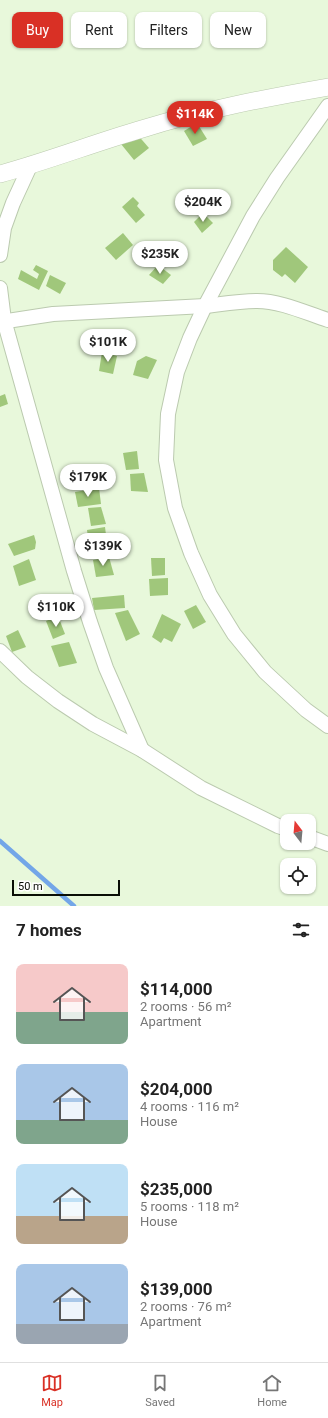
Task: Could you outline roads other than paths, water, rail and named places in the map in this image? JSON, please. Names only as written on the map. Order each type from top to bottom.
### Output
[{"type":"street","points":[[0,174],[30,166],[143,128],[203,112],[279,95],[328,87]]},
{"type":"street","points":[[328,106],[277,178],[253,216],[205,306],[190,338],[177,372],[168,414],[166,460],[175,508],[191,553],[210,595],[234,634],[265,672],[306,710],[328,726]]},
{"type":"street","points":[[0,255],[4,228],[30,166]]},
{"type":"street","points":[[0,288],[2,321],[74,571],[106,668],[142,750]]},
{"type":"street","points":[[2,321],[53,314],[205,306],[258,301],[283,306],[328,320]]},
{"type":"street","points":[[0,651],[27,677],[58,701],[93,724],[142,750],[201,788],[280,827]]},
{"type":"street","points":[[316,840],[328,844]]},
{"type":"waterway","points":[[0,841],[74,906]]}]
